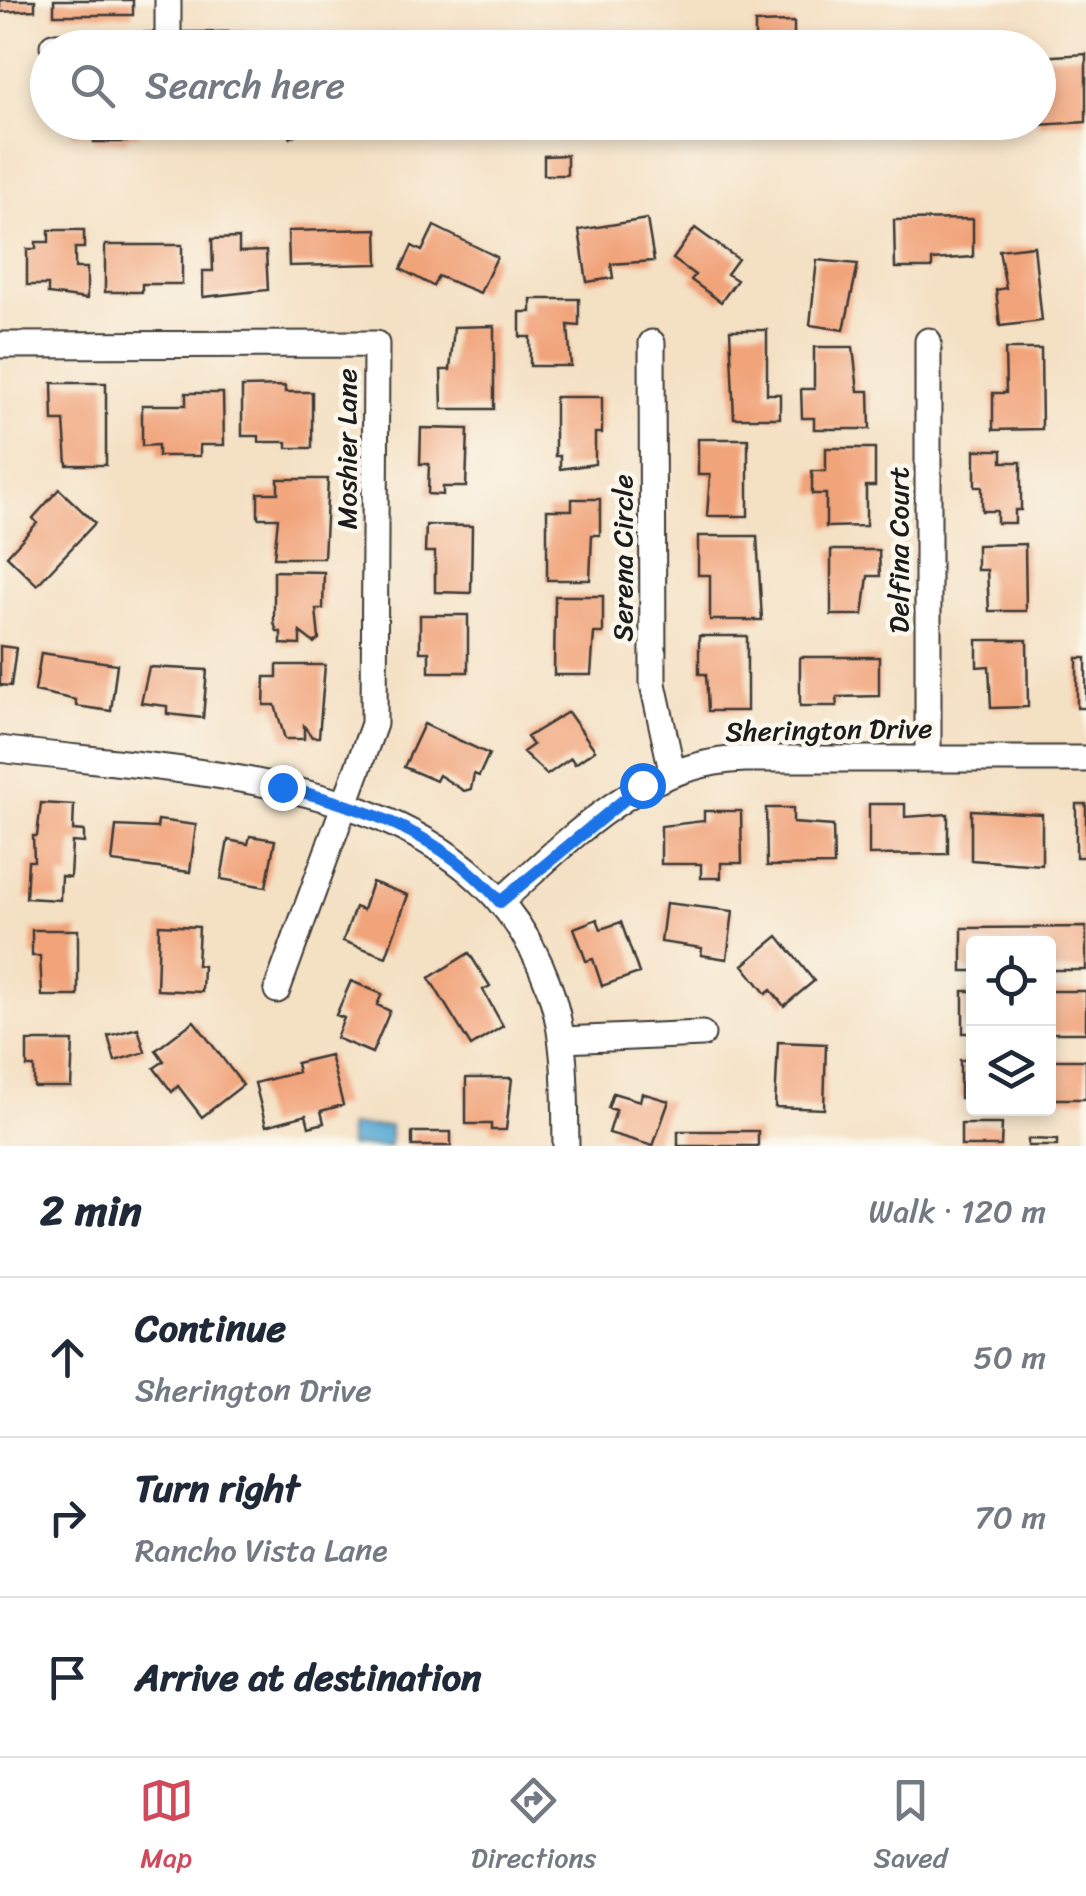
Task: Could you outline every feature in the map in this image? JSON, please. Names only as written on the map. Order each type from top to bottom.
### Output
[{"type":"street","points":[[168,0],[168,30]]},
{"type":"street","name":"Delfina Court","points":[[928,341],[928,759]]},
{"type":"street","name":"Moshier Lane","points":[[0,345],[376,344],[376,711],[367,750],[347,804]]},
{"type":"street","name":"Serena Circle","points":[[652,344],[653,684],[672,770]]},
{"type":"street","points":[[0,749],[254,783],[347,804],[428,840],[468,868],[500,902],[536,956],[562,1040],[566,1146]]},
{"type":"street","name":"Sherington Drive","points":[[500,902],[615,803],[672,770],[728,759],[1086,759]]},
{"type":"street","points":[[277,990],[347,804]]},
{"type":"street","points":[[562,1040],[702,1034]]},
{"type":"water","points":[[349,1126],[390,1126],[390,1146],[349,1146]]},
{"type":"building","points":[[0,0],[35,0],[35,10],[0,12]]},
{"type":"building","points":[[54,0],[133,0],[133,15],[54,15]]},
{"type":"building","points":[[794,22],[794,30],[755,30],[755,23]]},
{"type":"building","points":[[1086,54],[1086,122],[1056,124],[1056,56]]},
{"type":"building","points":[[94,140],[127,140],[127,142]]},
{"type":"building","points":[[567,155],[567,175],[544,175],[544,156]]},
{"type":"building","points":[[647,219],[654,261],[611,264],[613,278],[587,282],[579,230]]},
{"type":"building","points":[[973,219],[973,257],[932,260],[932,268],[895,268],[894,220]]},
{"type":"building","points":[[434,226],[497,257],[480,293],[438,276],[433,286],[401,269],[412,246],[422,251]]},
{"type":"building","points":[[695,228],[738,259],[727,274],[737,280],[721,302],[691,280],[695,275],[673,259]]},
{"type":"building","points":[[377,229],[378,264],[289,266],[288,231]]},
{"type":"building","points":[[49,230],[84,230],[84,248],[75,248],[75,268],[87,268],[87,299],[48,294],[48,285],[27,285],[27,249],[36,249],[36,242],[49,242]]},
{"type":"building","points":[[239,238],[239,252],[266,251],[268,290],[203,297],[203,271],[213,271],[212,239]]},
{"type":"building","points":[[105,245],[182,245],[182,284],[142,284],[142,292],[105,292]]},
{"type":"building","points":[[1034,246],[1042,321],[1000,326],[996,290],[1006,288],[999,250]]},
{"type":"building","points":[[817,260],[858,264],[844,330],[810,325]]},
{"type":"building","points":[[531,299],[579,299],[579,326],[568,325],[571,366],[530,366],[530,337],[520,337],[520,312],[531,312]]},
{"type":"building","points":[[494,326],[494,409],[442,409],[441,370],[450,370],[454,327]]},
{"type":"building","points":[[730,330],[767,330],[767,394],[780,394],[780,418],[734,418]]},
{"type":"building","points":[[814,347],[853,347],[858,391],[869,391],[870,429],[814,429],[814,418],[802,418],[801,389],[814,389]]},
{"type":"building","points":[[1005,349],[1041,349],[1042,429],[993,430],[993,393],[1006,393]]},
{"type":"building","points":[[52,383],[106,383],[106,465],[67,465],[64,421],[53,421]]},
{"type":"building","points":[[285,386],[285,392],[312,392],[312,448],[287,448],[287,442],[259,442],[259,436],[242,436],[242,387]]},
{"type":"building","points":[[186,393],[223,393],[224,445],[200,445],[200,456],[158,456],[158,445],[142,446],[142,405],[186,405]]},
{"type":"building","points":[[555,397],[602,397],[602,433],[595,433],[595,464],[560,469],[560,456],[555,456]]},
{"type":"building","points":[[421,428],[468,429],[466,487],[443,487],[443,495],[428,494],[429,464],[420,464]]},
{"type":"building","points":[[698,439],[748,439],[748,516],[707,516],[710,475],[698,475]]},
{"type":"building","points":[[826,448],[875,448],[875,486],[866,486],[866,526],[826,527],[826,494],[812,494],[812,471],[826,471]]},
{"type":"building","points":[[975,450],[1002,450],[1002,462],[1021,462],[1021,510],[1015,510],[1015,523],[997,523],[997,511],[982,511],[982,487],[975,487]]},
{"type":"building","points":[[278,479],[328,479],[324,558],[274,558],[278,518],[258,518],[258,493],[278,493]]},
{"type":"building","points":[[59,489],[95,523],[37,585],[7,556],[37,523],[33,518]]},
{"type":"building","points":[[572,499],[600,499],[600,535],[592,535],[590,580],[547,580],[547,510],[572,510]]},
{"type":"building","points":[[426,525],[472,526],[471,593],[435,592],[435,552],[425,552]]},
{"type":"building","points":[[698,536],[757,536],[762,620],[710,620],[710,575],[698,575]]},
{"type":"building","points":[[1025,544],[1026,611],[989,611],[987,570],[977,570],[977,545]]},
{"type":"building","points":[[831,550],[879,550],[880,576],[868,576],[863,615],[831,615]]},
{"type":"building","points":[[274,571],[324,572],[323,609],[316,609],[319,639],[314,643],[300,632],[300,645],[281,644],[281,632],[277,632],[274,623]]},
{"type":"building","points":[[555,596],[603,596],[603,633],[594,633],[591,675],[554,675]]},
{"type":"building","points":[[420,615],[468,615],[468,672],[429,672],[429,652],[420,652]]},
{"type":"building","points":[[699,636],[747,636],[747,711],[708,711],[706,674],[699,674]]},
{"type":"building","points":[[977,640],[1027,640],[1028,707],[991,708],[989,666],[977,667]]},
{"type":"building","points":[[0,646],[16,648],[11,686],[0,685]]},
{"type":"building","points":[[41,653],[117,664],[111,711],[76,706],[76,700],[35,691]]},
{"type":"building","points":[[800,657],[879,657],[879,696],[837,697],[837,706],[800,706]]},
{"type":"building","points":[[1077,658],[1086,658],[1086,708],[1077,708]]},
{"type":"building","points":[[277,665],[325,665],[319,737],[312,737],[304,726],[304,739],[285,739],[275,705],[264,705],[265,677],[277,677]]},
{"type":"building","points":[[149,667],[207,670],[203,718],[167,714],[167,706],[141,703]]},
{"type":"building","points":[[568,712],[595,750],[575,764],[571,758],[547,775],[523,752],[533,745],[527,737]]},
{"type":"building","points":[[424,724],[489,754],[479,776],[474,774],[471,789],[464,791],[439,775],[436,781],[404,767]]},
{"type":"building","points":[[41,803],[74,805],[73,830],[84,831],[84,843],[72,842],[70,877],[61,876],[60,900],[26,898],[28,861],[34,861],[33,836],[37,836]]},
{"type":"building","points":[[869,804],[905,804],[905,817],[948,814],[948,854],[869,855]]},
{"type":"building","points":[[1076,804],[1086,804],[1086,857],[1076,857]]},
{"type":"building","points":[[766,808],[793,808],[793,823],[833,826],[834,865],[767,866]]},
{"type":"building","points":[[971,810],[1042,814],[1042,865],[971,860]]},
{"type":"building","points":[[704,811],[741,811],[742,863],[721,863],[721,878],[701,878],[701,864],[661,864],[661,826],[704,821]]},
{"type":"building","points":[[158,820],[196,825],[190,872],[112,862],[116,826],[157,828]]},
{"type":"building","points":[[250,836],[275,840],[266,887],[221,879],[228,840],[248,844]]},
{"type":"building","points":[[372,882],[408,895],[386,957],[343,941],[355,907],[363,910]]},
{"type":"building","points":[[666,903],[733,911],[727,959],[701,955],[702,948],[661,942]]},
{"type":"building","points":[[597,919],[601,929],[621,922],[639,973],[602,986],[593,959],[586,961],[574,928]]},
{"type":"building","points":[[159,925],[199,927],[197,965],[203,966],[202,992],[157,990]]},
{"type":"building","points":[[1086,927],[1086,970],[1056,970],[1056,936],[966,936],[966,971],[962,971],[962,928]]},
{"type":"building","points":[[32,930],[78,930],[78,996],[42,996],[40,956],[32,956]]},
{"type":"building","points":[[778,936],[814,981],[784,1006],[771,990],[766,994],[743,965]]},
{"type":"building","points":[[469,953],[490,986],[483,990],[503,1026],[471,1046],[429,978]]},
{"type":"building","points":[[351,981],[382,994],[377,1005],[390,1011],[372,1053],[336,1038],[344,1018],[336,1015]]},
{"type":"building","points":[[963,991],[966,991],[966,1033]]},
{"type":"building","points":[[1056,991],[1086,991],[1086,1033],[1056,1033]]},
{"type":"building","points":[[194,1021],[243,1085],[202,1117],[178,1086],[172,1092],[154,1068],[164,1061],[156,1050]]},
{"type":"building","points":[[138,1028],[145,1052],[115,1061],[108,1036]]},
{"type":"building","points":[[27,1041],[73,1041],[71,1087],[34,1087],[34,1067],[27,1067]]},
{"type":"building","points":[[778,1042],[826,1044],[824,1109],[775,1107]]},
{"type":"building","points":[[330,1055],[343,1105],[321,1111],[324,1123],[309,1127],[306,1115],[266,1126],[255,1083],[298,1072],[296,1063]]},
{"type":"building","points":[[960,1060],[966,1060],[966,1098],[960,1098]]},
{"type":"building","points":[[1056,1060],[1086,1060],[1086,1099],[1056,1099]]},
{"type":"building","points":[[466,1078],[512,1078],[506,1130],[491,1130],[491,1124],[466,1124]]},
{"type":"building","points":[[613,1093],[640,1101],[642,1093],[669,1101],[653,1146],[609,1133],[616,1110],[608,1108]]},
{"type":"building","points":[[961,1124],[1002,1124],[1001,1146],[961,1146]]},
{"type":"building","points":[[678,1131],[758,1131],[758,1146],[678,1146]]},
{"type":"building","points":[[412,1132],[451,1132],[451,1146],[412,1146]]},
{"type":"building","points":[[1028,1139],[1057,1140],[1057,1146],[1028,1146]]},
{"type":"route","points":[[282,787],[347,804],[406,828],[449,853],[500,902],[615,803],[642,785]]}]
